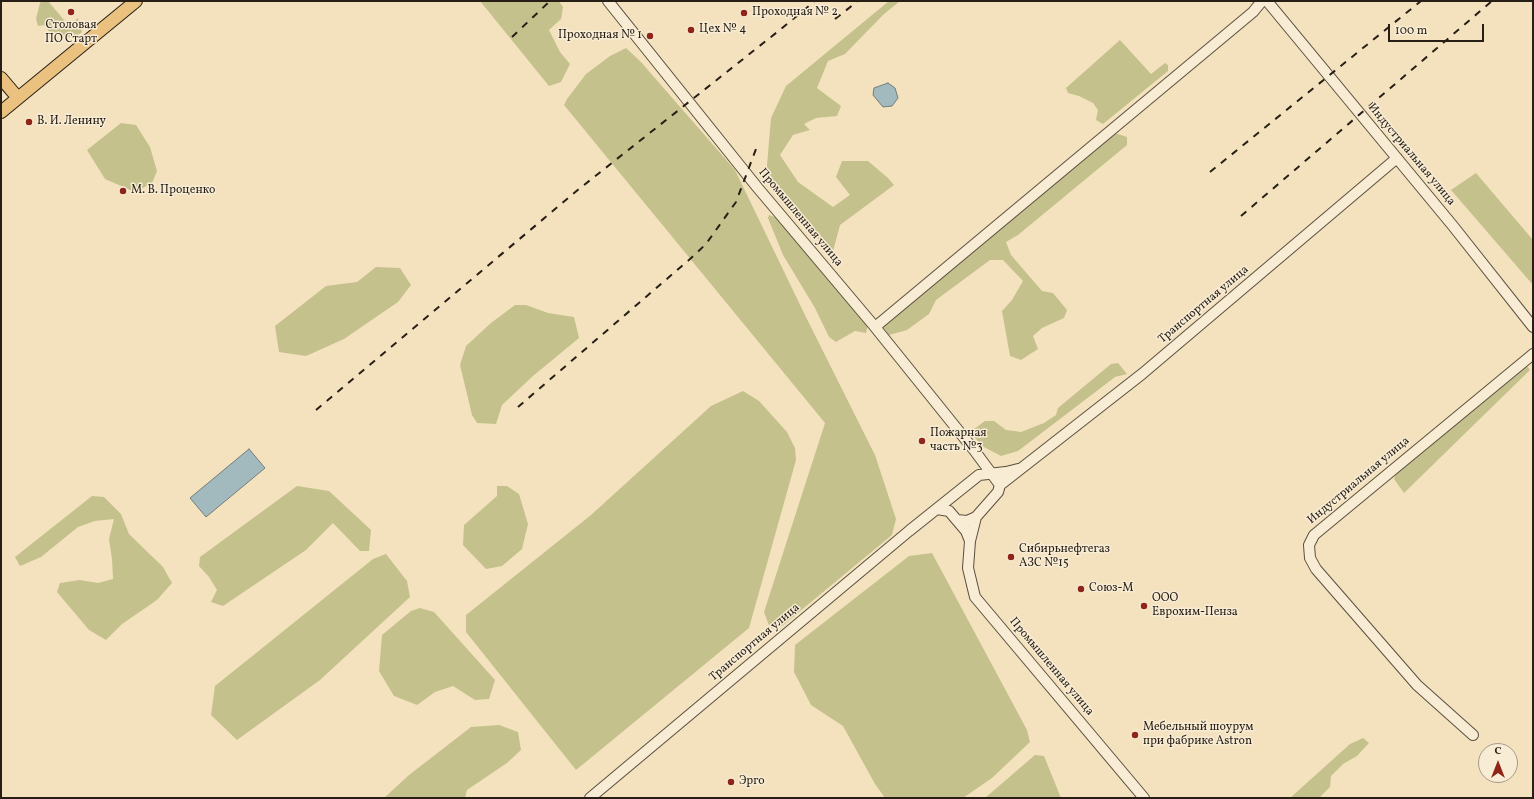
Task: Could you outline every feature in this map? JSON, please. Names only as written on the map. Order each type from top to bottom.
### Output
[{"type":"main road","points":[[1,112],[136,1]]},
{"type":"main road","points":[[1,78],[18,98]]},
{"type":"street","name":"Промышленная улица","points":[[608,1],[757,186],[875,327],[974,450],[1000,485]]},
{"type":"street","points":[[875,327],[1253,12],[1262,1]]},
{"type":"street","name":"Индустриальная улица","points":[[1267,1],[1458,232],[1533,327]]},
{"type":"street","name":"Транспортная улица","points":[[1000,485],[1142,374],[1397,158]]},
{"type":"street","name":"Индустриальная улица","points":[[1473,734],[1417,685],[1316,569],[1310,558],[1309,545],[1314,535],[1533,354]]},
{"type":"street","points":[[974,450],[980,465],[979,475],[1006,472],[1024,467]]},
{"type":"street","name":"Транспортная улица","points":[[590,798],[979,475]]},
{"type":"street","points":[[957,520],[967,521],[976,517],[998,492],[1000,485]]},
{"type":"street","points":[[949,511],[950,499]]},
{"type":"street","points":[[937,509],[949,511],[966,530],[970,541]]},
{"type":"street","name":"Промышленная улица","points":[[976,517],[970,541],[968,568],[975,598],[1144,798]]},
{"type":"shaded area","points":[[42,1],[48,1],[69,26],[78,18],[82,32],[76,37],[68,37],[59,34],[54,38],[44,25],[38,26],[36,19],[40,3]]},
{"type":"shaded area","points":[[480,1],[559,1],[563,7],[561,19],[549,30],[560,52],[570,64],[561,82],[549,86]]},
{"type":"shaded area","points":[[889,1],[900,1],[884,14],[845,54],[828,61],[817,88],[841,106],[837,116],[816,118],[804,124],[810,130],[793,135],[780,155],[798,182],[833,207],[850,195],[836,177],[842,161],[868,161],[894,185],[840,225],[832,255],[766,177],[771,118],[786,86]]},
{"type":"shaded area","points":[[1120,40],[1151,74],[1165,63],[1168,65],[1168,71],[1103,124],[1096,120],[1098,110],[1093,103],[1079,96],[1068,93],[1066,88]]},
{"type":"shaded area","points":[[626,48],[641,62],[735,170],[875,455],[896,519],[892,535],[782,626],[770,628],[764,612],[825,423],[564,105],[586,74],[610,56]]},
{"type":"shaded area","points":[[121,123],[136,125],[150,147],[157,171],[152,183],[135,192],[105,179],[87,150]]},
{"type":"shaded area","points":[[1115,133],[1127,137],[1127,145],[1018,235],[1006,242],[1011,255],[1042,291],[1053,293],[1067,310],[1064,318],[1042,328],[1033,336],[1038,349],[1021,360],[1010,356],[1002,311],[1012,300],[1023,281],[1003,260],[990,260],[936,300],[929,314],[907,330],[889,335],[883,327]]},
{"type":"shaded area","points":[[1476,173],[1533,240],[1533,285],[1451,190]]},
{"type":"shaded area","points":[[769,215],[777,218],[860,318],[868,325],[866,333],[855,331],[836,342],[829,337],[815,308],[783,255],[768,218]]},
{"type":"shaded area","points":[[376,267],[400,268],[411,285],[398,302],[344,339],[306,356],[279,352],[275,326],[326,286],[357,282]]},
{"type":"shaded area","points":[[515,305],[526,305],[548,313],[574,317],[579,338],[533,376],[502,405],[496,424],[477,423],[472,415],[460,365],[466,346],[491,323]]},
{"type":"shaded area","points":[[1118,363],[1127,374],[1115,377],[1018,451],[1001,456],[982,446],[970,432],[985,421],[994,421],[1006,430],[1021,432],[1044,423],[1056,415],[1058,408],[1111,364]]},
{"type":"shaded area","points":[[1522,366],[1527,366],[1530,370],[1404,493],[1394,479],[1397,471]]},
{"type":"shaded area","points":[[743,391],[759,401],[787,432],[795,448],[796,460],[749,628],[576,770],[466,632],[466,615],[591,515],[711,406]]},
{"type":"shaded area","points":[[297,486],[329,491],[371,530],[369,551],[360,551],[333,523],[306,550],[223,606],[211,602],[217,590],[209,577],[199,566],[200,557]]},
{"type":"shaded area","points":[[497,486],[507,486],[519,494],[528,524],[522,549],[502,566],[486,569],[463,545],[464,525],[497,496]]},
{"type":"shaded area","points":[[92,496],[104,497],[121,514],[129,534],[163,567],[172,583],[157,600],[122,624],[106,640],[89,630],[57,592],[60,583],[80,580],[98,583],[113,579],[109,539],[114,519],[95,521],[78,527],[41,557],[20,566],[15,557]]},
{"type":"shaded area","points":[[932,553],[1027,730],[1030,742],[992,778],[963,798],[885,798],[875,784],[843,726],[811,705],[794,672],[795,645],[909,556]]},
{"type":"shaded area","points":[[386,554],[407,581],[410,597],[320,680],[237,740],[211,715],[215,686],[373,559]]},
{"type":"shaded area","points":[[420,608],[434,612],[495,680],[489,699],[475,700],[453,686],[435,692],[417,705],[394,696],[379,671],[382,635],[411,611]]},
{"type":"shaded area","points":[[499,725],[518,732],[521,750],[507,763],[467,790],[465,798],[384,798],[409,775],[471,727]]},
{"type":"shaded area","points":[[1363,738],[1369,743],[1357,756],[1343,764],[1331,776],[1330,787],[1319,798],[1290,798],[1350,744]]},
{"type":"shaded area","points":[[1035,755],[1044,756],[1061,798],[985,798]]},
{"type":"water","points":[[888,83],[895,88],[898,98],[892,106],[883,107],[873,95],[874,88]]},
{"type":"water","points":[[249,449],[265,468],[206,517],[190,498]]},
{"type":"railway","points":[[512,37],[550,1]]},
{"type":"railway","points":[[316,410],[579,189],[815,1]]},
{"type":"railway","points":[[835,19],[858,1]]},
{"type":"railway","points":[[1210,172],[1421,1]]},
{"type":"railway","points":[[1241,216],[1492,1]]},
{"type":"railway","points":[[518,407],[706,244],[736,202],[756,149]]},
{"type":"place","name":"Столовая ПО Старт","points":[[71,12]]},
{"type":"place","name":"Проходная № 2","points":[[744,13]]},
{"type":"place","name":"Цех № 4","points":[[691,30]]},
{"type":"place","name":"Проходная № 1","points":[[650,36]]},
{"type":"place","name":"В. И. Ленину","points":[[29,122]]},
{"type":"place","name":"М. В. Проценко","points":[[123,191]]},
{"type":"place","name":"Пожарная часть №3","points":[[922,441]]},
{"type":"place","name":"Сибирьнефтегаз АЗС №15","points":[[1011,557]]},
{"type":"place","name":"Союз-М","points":[[1081,589]]},
{"type":"place","name":"ООО Еврохим-Пенза","points":[[1144,606]]},
{"type":"place","name":"Мебельный шоурум при фабрике Astron","points":[[1135,735]]},
{"type":"place","name":"Эрго","points":[[731,782]]}]
